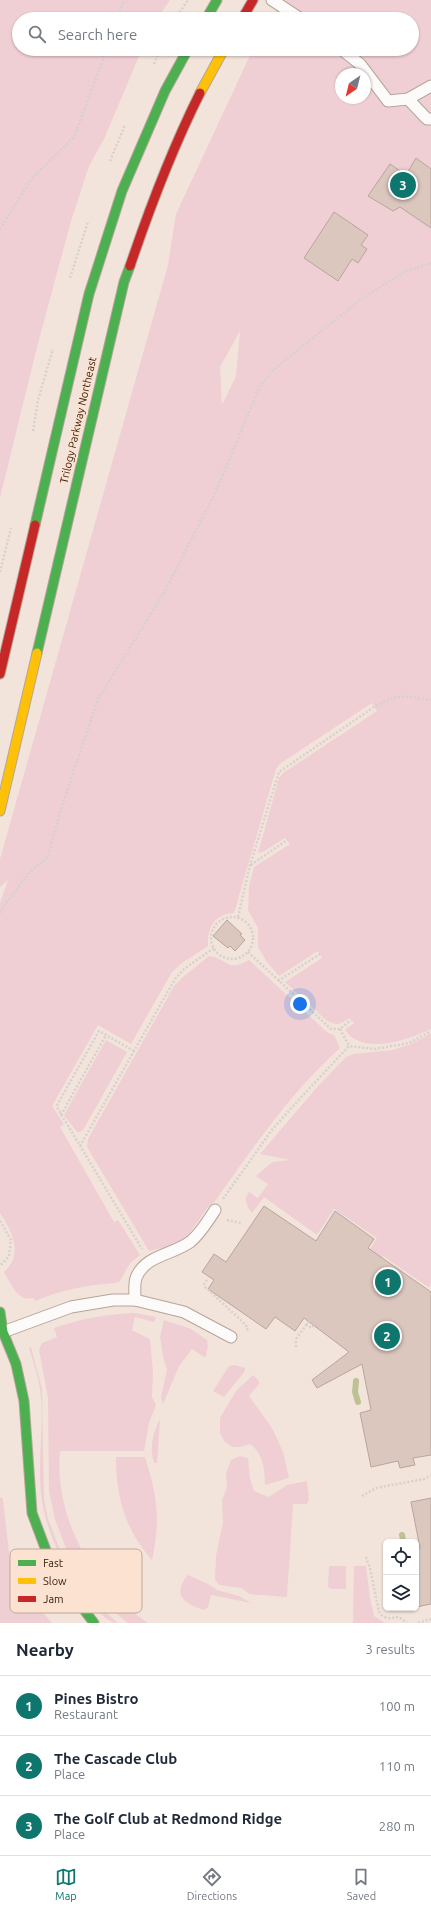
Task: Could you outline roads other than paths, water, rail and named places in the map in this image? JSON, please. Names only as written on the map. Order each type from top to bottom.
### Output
[{"type":"street","points":[[210,12],[217,0]]},
{"type":"street","points":[[246,12],[253,0]]},
{"type":"street","name":"Trilogy Parkway Northeast","points":[[0,674],[89,294],[122,191],[164,91],[184,56]]},
{"type":"street","name":"Trilogy Parkway Northeast","points":[[0,811],[124,282],[155,194],[184,128],[220,56]]},
{"type":"street","points":[[0,1312],[2,1331],[16,1364],[24,1401],[32,1513],[46,1549]]},
{"type":"street","points":[[86,1613],[94,1623]]},
{"type":"lane","points":[[272,0],[290,12]]},
{"type":"lane","points":[[350,56],[360,64],[388,101],[408,99],[431,86]]},
{"type":"lane","points":[[408,99],[427,119],[431,119]]},
{"type":"lane","points":[[134,1300],[136,1278],[150,1261],[190,1242],[202,1230],[215,1210]]},
{"type":"lane","points":[[2,1331],[72,1307],[113,1300],[134,1300],[184,1312],[231,1337]]},
{"type":"waterway","points":[[356,1381],[355,1392],[358,1402]]},
{"type":"waterway","points":[[402,1535],[403,1539]]},
{"type":"place","name":"The Golf Club at Redmond Ridge","points":[[403,185]]},
{"type":"place","name":"Pines Bistro","points":[[388,1282]]},
{"type":"place","name":"The Cascade Club","points":[[387,1336]]}]
